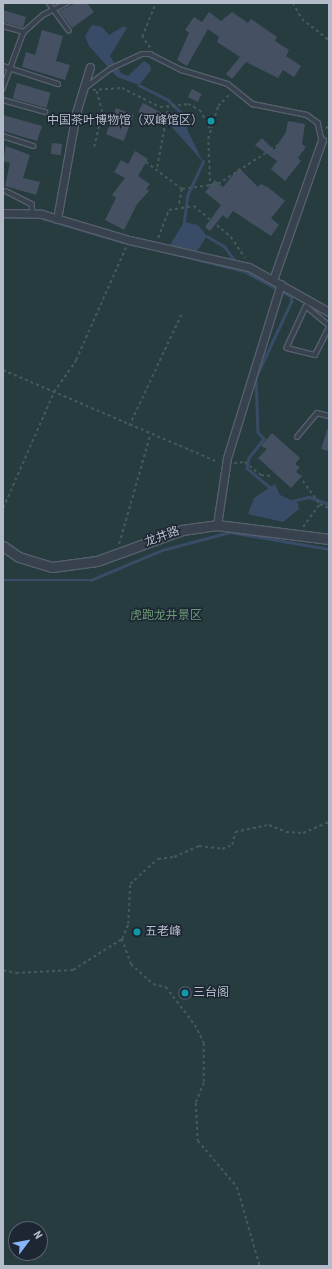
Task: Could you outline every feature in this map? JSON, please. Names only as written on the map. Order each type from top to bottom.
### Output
[{"type":"street","points":[[57,219],[83,90],[90,67]]},
{"type":"street","points":[[273,280],[322,140]]},
{"type":"street","points":[[3,214],[33,214],[57,219],[129,240],[249,267],[273,280],[280,288],[326,310]]},
{"type":"street","points":[[217,525],[226,464],[280,288]]},
{"type":"street","name":"龙井路","points":[[3,546],[19,557],[52,567],[72,566],[115,555],[182,530],[217,525],[329,539]]},
{"type":"lane","points":[[49,3],[69,31]]},
{"type":"lane","points":[[3,89],[24,32],[53,10],[67,3]]},
{"type":"lane","points":[[3,26],[24,32]]},
{"type":"lane","points":[[83,90],[132,57],[142,54],[235,88],[253,104],[307,115],[318,123],[322,140]]},
{"type":"lane","points":[[3,66],[58,84]]},
{"type":"lane","points":[[3,100],[45,112]]},
{"type":"lane","points":[[3,136],[33,146]]},
{"type":"lane","points":[[6,191],[32,204],[33,214]]},
{"type":"lane","points":[[306,307],[320,316],[329,327],[315,355],[287,348],[306,307]]},
{"type":"lane","points":[[320,316],[326,310]]},
{"type":"lane","points":[[297,437],[317,413],[329,416]]},
{"type":"path","points":[[156,3],[142,36],[156,58]]},
{"type":"path","points":[[293,3],[302,19],[329,40]]},
{"type":"path","points":[[83,90],[122,88],[160,107],[194,106],[207,118],[211,130]]},
{"type":"path","points":[[210,187],[211,130],[218,106],[235,88]]},
{"type":"path","points":[[94,147],[102,112],[96,90]]},
{"type":"path","points":[[156,167],[168,107]]},
{"type":"path","points":[[270,149],[281,144]]},
{"type":"path","points":[[146,162],[156,167],[182,189],[210,187],[267,152]]},
{"type":"path","points":[[179,206],[182,189]]},
{"type":"path","points":[[156,245],[169,210],[179,206],[190,205],[204,211],[231,238],[249,267]]},
{"type":"path","points":[[3,508],[54,392],[76,360],[129,240]]},
{"type":"path","points":[[129,426],[181,315]]},
{"type":"path","points":[[3,370],[150,435],[226,464],[245,462],[260,475],[272,476]]},
{"type":"path","points":[[115,555],[150,435]]},
{"type":"path","points":[[303,481],[320,504],[329,508]]},
{"type":"path","points":[[300,536],[305,522],[320,504]]},
{"type":"path","points":[[3,970],[16,973],[73,970],[122,939],[128,924],[130,884],[158,859],[174,857],[199,846],[222,849],[232,844],[236,832],[269,825],[286,832],[303,833],[329,822]]},
{"type":"path","points":[[122,939],[131,964],[153,984],[166,987],[195,1025],[204,1043],[204,1083],[196,1103],[198,1141],[237,1187],[260,1266]]},
{"type":"green space","name":"虎跑龙井景区","points":[[3,3],[329,3],[329,1266],[3,1266]]},
{"type":"water","points":[[92,25],[102,27],[109,35],[124,26],[127,28],[110,56],[121,73],[128,76],[144,61],[150,65],[151,70],[139,85],[117,77],[89,46],[85,36]]},
{"type":"water","points":[[173,123],[186,127],[203,162],[169,124]]},
{"type":"water","points":[[184,222],[198,225],[207,236],[197,251],[170,245]]},
{"type":"water","points":[[275,484],[280,495],[298,503],[299,509],[283,522],[248,514],[254,498]]},
{"type":"building","points":[[76,3],[87,3],[94,12],[72,28],[59,11]]},
{"type":"building","points":[[3,10],[26,17],[23,28],[3,22]]},
{"type":"building","points":[[209,12],[221,21],[232,12],[248,23],[251,19],[277,37],[275,41],[289,50],[286,56],[301,66],[294,77],[283,70],[278,78],[246,62],[232,79],[226,74],[240,57],[217,42],[219,37],[208,29],[187,66],[177,60],[189,33],[185,30],[194,17],[202,22]]},
{"type":"building","points":[[42,30],[63,36],[56,61],[70,65],[65,80],[22,67],[26,52],[35,55]]},
{"type":"building","points":[[17,83],[51,93],[46,108],[13,98]]},
{"type":"building","points":[[192,89],[202,94],[198,102],[188,97]]},
{"type":"building","points":[[143,103],[162,113],[157,122],[138,112]]},
{"type":"building","points":[[116,108],[134,115],[124,141],[106,134]]},
{"type":"building","points":[[3,115],[42,126],[37,141],[3,131]]},
{"type":"building","points":[[288,121],[305,124],[302,144],[306,147],[298,158],[301,161],[285,181],[271,169],[277,161],[255,145],[262,138],[274,150],[286,132]]},
{"type":"building","points":[[52,143],[62,144],[61,155],[51,154]]},
{"type":"building","points":[[6,146],[30,155],[23,178],[40,182],[36,195],[5,186],[10,163],[3,161]]},
{"type":"building","points":[[135,151],[148,159],[138,176],[150,184],[146,189],[149,191],[137,204],[124,230],[105,220],[116,198],[112,195],[125,178],[114,172],[121,160],[128,164]]},
{"type":"building","points":[[239,168],[258,187],[261,184],[269,188],[285,201],[271,218],[279,225],[271,236],[233,211],[227,219],[223,215],[210,231],[205,227],[221,205],[205,192],[215,180],[223,187]]},
{"type":"building","points":[[329,428],[329,451],[321,449]]},
{"type":"building","points":[[272,433],[300,458],[295,464],[300,467],[296,472],[302,476],[291,488],[258,458],[267,449],[261,446]]},
{"type":"building","name":"三台阁","points":[[185,986],[190,988],[192,993],[190,998],[185,1000],[180,998],[178,993],[180,988]]},
{"type":"waterway","points":[[139,85],[168,100],[181,112],[186,127]]},
{"type":"waterway","points":[[184,222],[187,196],[203,162]]},
{"type":"waterway","points":[[3,218],[42,218],[123,242]]},
{"type":"waterway","points":[[207,236],[225,247],[235,261]]},
{"type":"waterway","points":[[167,252],[244,271],[291,296],[292,301],[256,378],[258,432],[264,439],[249,458],[247,468],[270,487]]},
{"type":"waterway","points":[[292,501],[309,497],[329,504]]},
{"type":"waterway","points":[[3,580],[91,580],[162,550],[230,532],[329,549]]},
{"type":"place","name":"中国茶叶博物馆（双峰馆区）","points":[[211,121]]},
{"type":"place","name":"五老峰","points":[[137,932]]},
{"type":"place","name":"三台阁","points":[[185,993]]}]
